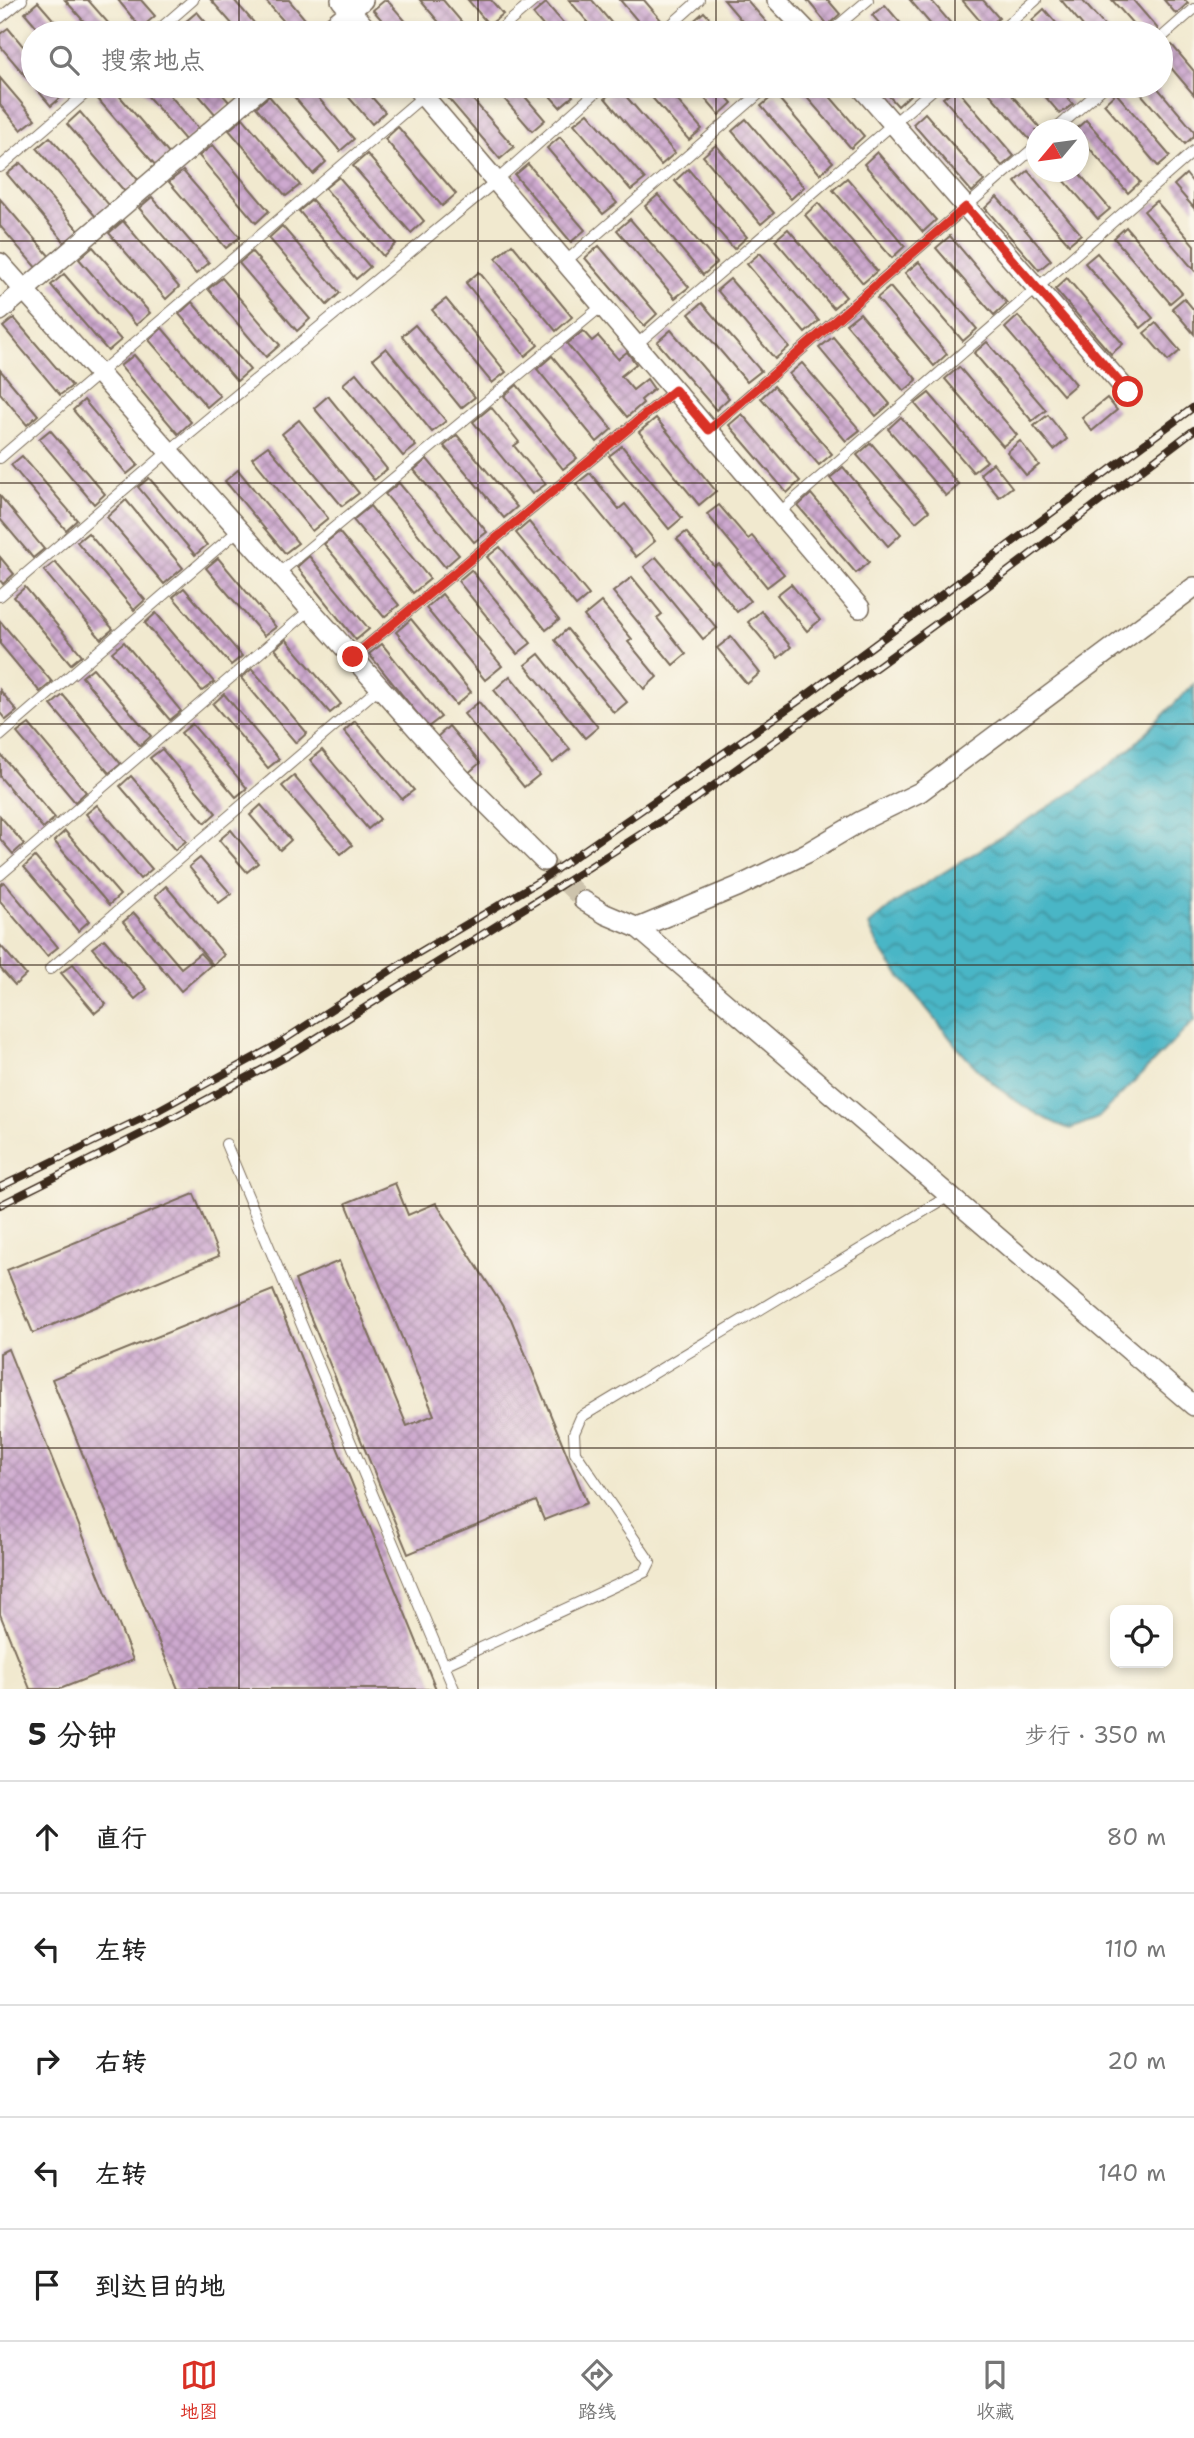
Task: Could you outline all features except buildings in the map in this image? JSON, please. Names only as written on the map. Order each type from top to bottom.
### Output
[{"type":"street","points":[[777,0],[797,21]]},
{"type":"street","points":[[336,21],[352,4],[363,21]]},
{"type":"street","points":[[0,311],[249,98]]},
{"type":"street","points":[[431,98],[496,181],[860,608]]},
{"type":"street","points":[[870,98],[1128,392]]},
{"type":"street","points":[[0,263],[462,779],[544,861]]},
{"type":"street","points":[[638,928],[807,853],[861,821],[920,792],[1194,587]]},
{"type":"street","points":[[584,901],[604,914],[638,928],[1194,1406]]},
{"type":"lane","points":[[0,18],[22,0]]},
{"type":"lane","points":[[169,21],[193,0]]},
{"type":"lane","points":[[510,21],[535,0]]},
{"type":"lane","points":[[675,21],[699,0]]},
{"type":"lane","points":[[843,21],[868,0]]},
{"type":"lane","points":[[1012,21],[1036,0]]},
{"type":"lane","points":[[1173,27],[1194,9]]},
{"type":"lane","points":[[0,167],[80,98]]},
{"type":"lane","points":[[0,458],[414,98]]},
{"type":"lane","points":[[0,596],[169,451],[496,181],[589,98]]},
{"type":"lane","points":[[565,262],[754,98]]},
{"type":"lane","points":[[636,345],[923,98]]},
{"type":"lane","points":[[1068,119],[1091,98]]},
{"type":"lane","points":[[779,513],[1194,151]]},
{"type":"lane","points":[[709,430],[1026,155]]},
{"type":"lane","points":[[279,573],[602,306]]},
{"type":"lane","points":[[353,657],[675,390]]},
{"type":"lane","points":[[0,736],[240,529]]},
{"type":"lane","points":[[0,875],[311,609]]},
{"type":"lane","points":[[50,968],[380,687]]},
{"type":"lane","points":[[226,1144],[454,1689]]},
{"type":"lane","points":[[444,1665],[645,1572],[650,1562],[575,1452],[574,1433],[581,1417],[949,1196]]},
{"type":"water","points":[[1194,684],[1194,1021],[1098,1118],[1070,1129],[1028,1109],[979,1070],[894,969],[869,925],[895,903],[1079,788],[1130,749]]},
{"type":"tunnel","points":[[544,861],[584,901]]},
{"type":"railway","points":[[0,1187],[153,1113],[273,1047],[413,956],[538,882],[800,700],[1194,407]]},
{"type":"railway","points":[[0,1205],[159,1125],[289,1055],[691,802],[1003,575],[1194,430]]},
{"type":"route","points":[[353,657],[675,390],[709,430],[966,207],[1128,392]]}]
